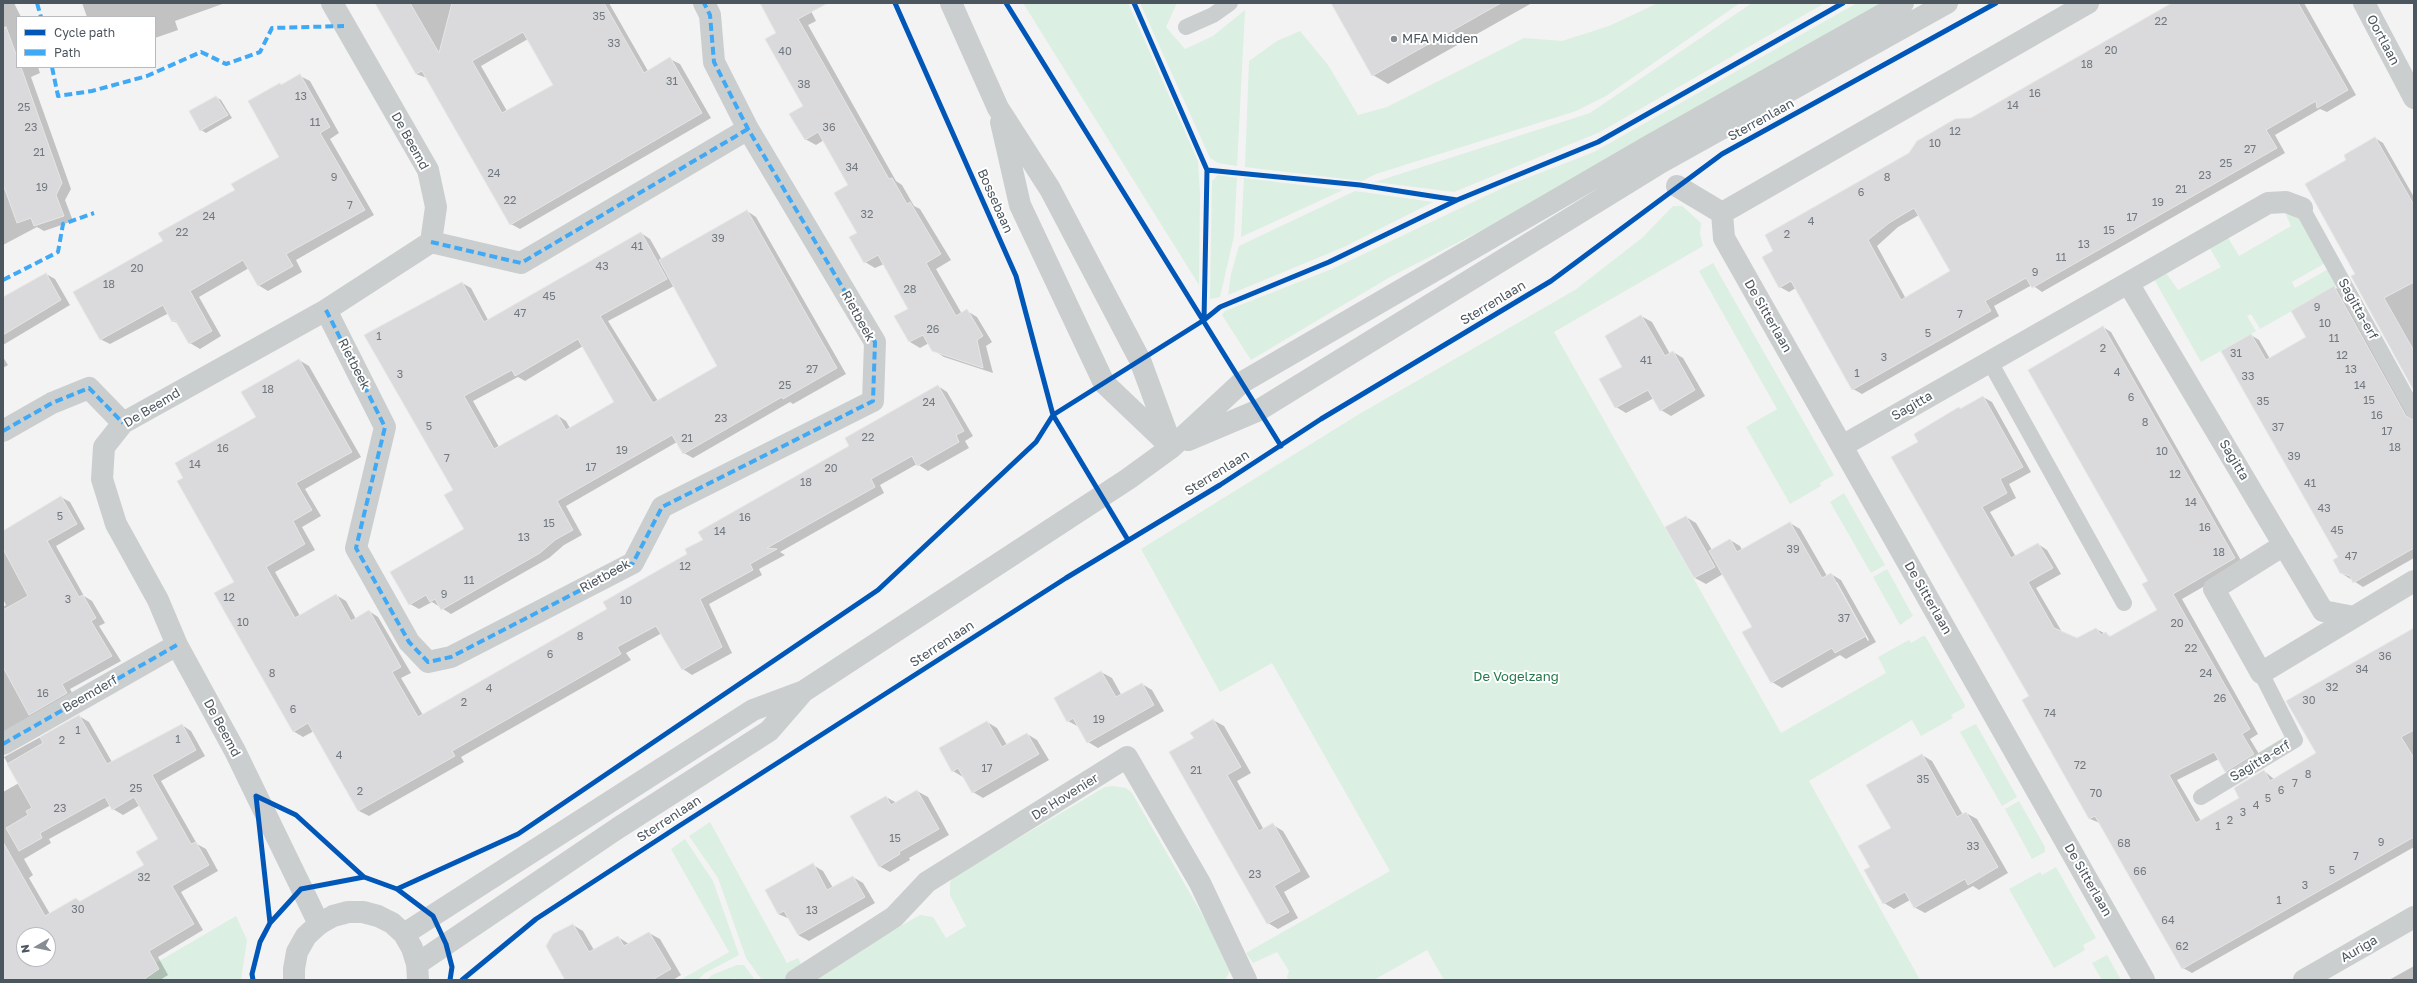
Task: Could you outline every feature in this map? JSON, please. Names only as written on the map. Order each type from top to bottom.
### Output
[{"type":"street","name":"De Beemd","points":[[319,924],[234,751],[177,645],[158,600],[116,524],[102,479],[104,446],[123,423],[326,310],[431,242],[436,208],[428,170],[332,3]]},
{"type":"street","name":"Rietbeek","points":[[326,310],[385,427],[356,548],[409,642],[428,662],[451,657],[633,563],[662,507],[873,401],[875,342],[748,129],[714,62],[710,14],[704,3]]},
{"type":"street","name":"Bossebaan","points":[[951,3],[998,108],[1050,189],[1140,360],[1172,447]]},
{"type":"street","name":"Sterrenlaan","points":[[404,934],[753,710],[804,691],[1128,479],[1172,447],[1241,383],[1649,146],[1903,3]]},
{"type":"street","name":"Sterrenlaan","points":[[1172,447],[1258,410],[1660,163],[1947,3]]},
{"type":"street","points":[[1677,186],[1722,213],[2088,3]]},
{"type":"street","name":"Oortlaan","points":[[2364,3],[2414,98]]},
{"type":"street","name":"Bossebaan","points":[[998,108],[1020,205],[1104,382],[1172,447]]},
{"type":"street","points":[[431,242],[521,263],[748,129]]},
{"type":"street","name":"Sagitta","points":[[1842,446],[2268,203],[2286,202],[2302,208]]},
{"type":"street","name":"De Sitterlaan","points":[[1722,213],[1724,238],[2144,980]]},
{"type":"street","name":"Sagitta","points":[[2128,283],[2323,611],[2354,617]]},
{"type":"street","points":[[3,431],[52,403],[89,388],[123,423]]},
{"type":"street","points":[[2284,545],[2214,589],[2261,673],[2414,581]]},
{"type":"street","name":"Beemderf","points":[[3,744],[177,645]]},
{"type":"street","name":"Sterrenlaan","points":[[418,972],[618,828],[769,731],[804,691]]},
{"type":"street","name":"De Hovenier","points":[[796,980],[894,918],[927,882],[1127,757],[1200,883],[1246,980]]},
{"type":"street","points":[[294,980],[297,952],[306,936],[319,924],[333,916],[348,912],[363,912],[378,916],[392,923],[404,934],[412,948],[418,972]]},
{"type":"street","name":"Auriga","points":[[2304,980],[2414,917]]},
{"type":"lane","points":[[1186,27],[1214,15],[1230,3]]},
{"type":"lane","name":"Sagitta-erf","points":[[2302,208],[2414,411]]},
{"type":"lane","points":[[1990,362],[2124,603]]},
{"type":"lane","name":"Sagitta-erf","points":[[2201,797],[2295,740],[2261,673]]},
{"type":"green space","points":[[1023,3],[1128,3],[1198,161],[1200,195],[1199,285]]},
{"type":"green space","points":[[1140,3],[1177,3],[1166,27],[1185,49],[1213,36],[1245,10],[1237,166],[1218,163],[1210,158]]},
{"type":"green space","points":[[1658,3],[1740,3],[1606,96],[1576,111],[1376,174],[1362,181],[1245,167],[1249,61],[1277,41],[1300,31],[1328,65],[1358,115],[1387,107],[1524,38],[1562,41],[1609,26]]},
{"type":"green space","points":[[1752,3],[1825,3],[1600,132],[1454,192],[1375,182],[1590,113]]},
{"type":"green space","points":[[1857,3],[1884,3],[1496,223],[1390,277],[1251,360],[1222,315],[1225,311],[1332,269],[1509,185],[1594,152]]},
{"type":"green space","points":[[1218,175],[1237,178],[1234,236],[1220,297],[1210,299],[1212,181]]},
{"type":"green space","points":[[1244,178],[1343,190],[1241,237]]},
{"type":"green space","points":[[1355,191],[1433,202],[1344,247],[1228,295],[1231,274],[1239,246]]},
{"type":"green space","name":"De Vogelzang","points":[[1673,206],[1682,206],[1701,223],[1700,234],[1703,246],[1554,332],[1781,733],[1886,673],[1878,657],[1909,640],[1911,643],[1923,636],[1925,636],[1965,705],[1964,708],[1951,715],[1953,718],[1921,736],[1912,720],[1809,781],[1920,980],[1444,980],[1427,950],[1374,980],[1289,980],[1287,977],[1289,971],[1277,952],[1253,963],[1246,953],[1390,871],[1272,663],[1220,692],[1141,549],[1361,413],[1575,290],[1642,238]]},
{"type":"green space","points":[[2295,210],[2327,262],[2292,282],[2295,288],[2330,268],[2336,286],[2260,329],[2251,314],[2247,316],[2256,331],[2201,362],[2154,279],[2166,273],[2178,290],[2221,267],[2209,247],[2227,236],[2239,256],[2291,226],[2286,215]]},
{"type":"green space","points":[[1713,263],[1834,475],[1820,483],[1821,486],[1790,504],[1746,427],[1777,409],[1699,271]]},
{"type":"green space","points":[[1844,493],[1885,565],[1871,573],[1830,502]]},
{"type":"green space","points":[[1887,569],[1913,616],[1900,625],[1873,577]]},
{"type":"green space","points":[[1976,724],[2017,797],[2002,806],[1960,732]]},
{"type":"green space","points":[[1113,786],[1126,788],[1132,793],[1228,959],[1230,971],[1225,980],[807,980],[920,915],[933,917],[946,938],[966,926],[950,895],[950,883],[953,877],[1105,787]]},
{"type":"green space","points":[[2019,801],[2045,847],[2045,852],[2032,859],[2005,809]]},
{"type":"green space","points":[[710,822],[787,963],[798,958],[801,964],[792,970],[790,980],[762,980],[746,958],[718,878],[689,836]]},
{"type":"green space","points":[[685,839],[713,881],[739,955],[705,973],[698,980],[680,980],[729,952],[671,849]]},
{"type":"green space","points":[[2056,867],[2096,938],[2083,945],[2085,950],[2054,968],[2009,889],[2040,872],[2042,875]]},
{"type":"green space","points":[[236,916],[247,940],[241,980],[127,980]]},
{"type":"green space","points":[[2107,955],[2121,980],[2102,980],[2092,963]]},
{"type":"green space","points":[[737,965],[744,965],[755,980],[736,980],[734,978],[730,980],[707,980],[712,975]]},
{"type":"building","points":[[375,3],[410,3],[439,53],[452,3],[604,3],[644,73],[670,57],[702,113],[510,225],[422,71],[416,74]],"holes":[[[523,32],[553,85],[502,113],[472,61]]]},
{"type":"building","points":[[760,3],[828,3],[798,19],[889,179],[892,178],[907,204],[910,202],[941,254],[926,263],[956,316],[967,309],[983,336],[977,340],[983,368],[932,351],[923,335],[909,342],[894,316],[908,309],[878,255],[864,263],[849,237],[857,233],[834,193],[848,185],[818,132],[805,140],[789,114],[803,106],[765,39],[776,33]]},
{"type":"building","name":"MFA Midden","points":[[1331,3],[1501,3],[1372,76]]},
{"type":"building","points":[[2172,3],[2298,3],[2348,90],[2317,108],[2316,101],[2266,130],[2277,148],[2032,288],[2026,278],[1985,301],[1991,311],[1852,390],[1791,281],[1779,288],[1762,257],[1773,251],[1765,235],[1909,153],[1917,141],[1955,119],[1971,118]],"holes":[[[1914,208],[1950,271],[1901,300],[1868,240],[1889,223]]]},
{"type":"building","points":[[6,27],[16,54],[16,68],[21,68],[62,183],[56,195],[64,216],[34,226],[31,218],[17,223],[3,184],[3,28]]},
{"type":"building","points":[[300,74],[330,127],[320,133],[365,210],[286,254],[293,266],[258,286],[243,260],[190,291],[212,331],[189,344],[175,320],[172,322],[163,305],[100,340],[73,292],[163,241],[158,233],[235,190],[231,184],[279,157],[248,101],[280,83],[281,85]]},
{"type":"building","points":[[216,96],[228,115],[200,131],[189,111]]},
{"type":"building","points":[[2375,137],[2414,205],[2414,282],[2384,298],[2414,351],[2414,391],[2351,276],[2355,274],[2305,184],[2346,160],[2344,155]]},
{"type":"building","points":[[747,210],[837,368],[783,399],[782,397],[683,454],[672,435],[557,501],[573,530],[555,540],[540,553],[441,610],[435,599],[430,602],[426,595],[409,605],[390,572],[464,529],[444,495],[453,490],[364,335],[462,282],[484,322],[641,232],[667,279],[600,316],[653,403],[717,366],[659,260]],"holes":[[[578,339],[614,402],[566,430],[557,414],[494,449],[464,396],[512,370],[515,376]]]},
{"type":"building","points":[[46,273],[61,300],[3,335],[3,297]]},
{"type":"building","points":[[2334,286],[2406,416],[2414,420],[2414,548],[2353,583],[2350,576],[2340,573],[2333,560],[2338,557],[2221,351],[2251,334],[2266,360],[2306,337],[2291,311]]},
{"type":"building","points":[[1641,315],[1665,356],[1673,351],[1695,390],[1660,411],[1648,390],[1615,408],[1599,379],[1622,367],[1605,336]]},
{"type":"building","points":[[2103,326],[2235,558],[2173,594],[2250,729],[2242,734],[2254,754],[2225,772],[2214,752],[2169,775],[2196,823],[2239,798],[2234,788],[2264,770],[2270,781],[2316,753],[2286,701],[2414,628],[2414,730],[2401,737],[2414,758],[2414,837],[2182,969],[2095,816],[2089,819],[2022,700],[2029,696],[1891,457],[1918,442],[1914,434],[1959,407],[1960,409],[1983,396],[2023,467],[2000,479],[2007,493],[1982,507],[2011,558],[2038,543],[2053,568],[2028,582],[2054,628],[2077,638],[2096,628],[2101,635],[2106,632],[2109,637],[2157,610],[2142,584],[2148,581],[2028,370]]},
{"type":"building","points":[[299,359],[352,452],[296,483],[312,510],[293,521],[305,544],[266,567],[295,618],[336,594],[351,621],[369,610],[401,667],[392,672],[418,717],[607,609],[603,602],[687,554],[685,549],[703,540],[698,532],[849,446],[845,438],[938,385],[964,431],[956,435],[959,442],[917,466],[912,456],[871,479],[875,487],[767,548],[777,549],[750,564],[753,570],[700,599],[722,647],[682,670],[656,626],[617,647],[621,654],[452,751],[455,756],[358,811],[308,723],[293,732],[214,593],[234,582],[177,481],[183,478],[175,463],[256,417],[241,392]]},
{"type":"building","points":[[61,496],[77,524],[47,541],[79,597],[83,595],[96,618],[91,621],[112,656],[62,684],[67,693],[29,715],[3,667],[3,610],[28,596],[3,549],[3,531]]},
{"type":"building","points":[[1686,516],[1715,567],[1694,578],[1665,527]]},
{"type":"building","points":[[1790,522],[1822,578],[1831,573],[1866,636],[1835,653],[1832,648],[1771,683],[1742,632],[1752,627],[1709,551],[1730,539],[1737,552]]},
{"type":"building","points":[[1101,671],[1116,697],[1142,683],[1154,705],[1087,743],[1073,718],[1067,722],[1054,698]]},
{"type":"building","points":[[79,715],[107,764],[182,724],[196,750],[152,775],[191,844],[196,842],[209,865],[172,886],[194,924],[149,951],[159,969],[143,980],[3,980],[3,842],[45,916],[76,898],[79,902],[144,865],[136,852],[158,839],[134,797],[112,810],[105,797],[40,833],[42,838],[19,851],[6,828],[28,815],[26,811],[32,808],[7,764],[43,743],[40,737]]},
{"type":"building","points":[[1213,719],[1241,767],[1227,775],[1259,831],[1273,823],[1300,871],[1274,886],[1289,912],[1267,924],[1169,752],[1194,738],[1190,733]]},
{"type":"building","points":[[987,721],[1002,747],[1027,733],[1039,754],[972,793],[958,768],[952,772],[939,748]]},
{"type":"building","points":[[1922,754],[1957,817],[1966,812],[1998,867],[1968,885],[1965,879],[1914,908],[1905,892],[1883,904],[1864,870],[1870,867],[1858,846],[1891,828],[1866,785]]},
{"type":"building","points":[[917,790],[939,829],[899,852],[900,854],[879,867],[850,816],[886,796],[891,805]]},
{"type":"building","points":[[813,863],[827,890],[853,876],[865,897],[798,935],[784,911],[778,914],[765,890]]},
{"type":"building","points":[[573,924],[589,952],[618,936],[624,946],[649,932],[671,969],[652,980],[565,980],[546,946],[553,934]]},
{"type":"marked path","points":[[37,3],[41,16]]},
{"type":"marked path","points":[[326,310],[385,427],[356,548],[409,642],[428,662],[451,657],[633,563],[662,507],[873,401],[875,342],[748,129],[714,62],[710,15],[704,3]]},
{"type":"marked path","points":[[52,68],[58,96],[92,91],[147,76],[201,52],[226,64],[260,52],[272,28],[344,26]]},
{"type":"marked path","points":[[431,242],[521,263],[748,129]]},
{"type":"marked path","points":[[3,280],[58,252],[63,224],[94,213]]},
{"type":"marked path","points":[[3,431],[52,403],[89,388],[123,423]]},
{"type":"marked path","points":[[3,744],[177,645]]},
{"type":"cycle path","points":[[895,3],[1016,276],[1053,415],[1128,540]]},
{"type":"cycle path","points":[[1006,3],[1281,446]]},
{"type":"cycle path","points":[[1134,3],[1207,170],[1204,320]]},
{"type":"cycle path","points":[[397,889],[518,834],[878,590],[1036,442],[1053,415],[1204,320],[1220,307],[1329,262],[1457,200],[1598,142],[1843,3]]},
{"type":"cycle path","points":[[462,980],[536,919],[679,826],[1066,578],[1220,485],[1321,419],[1551,281],[1722,154],[1996,3]]},
{"type":"cycle path","points":[[1207,170],[1360,185],[1457,200]]},
{"type":"cycle path","points":[[256,796],[296,815],[364,877],[397,889],[433,916],[446,944],[452,967],[450,980]]},
{"type":"cycle path","points":[[256,796],[270,923]]},
{"type":"cycle path","points":[[253,980],[252,974],[260,942],[270,923],[301,889],[364,877]]},
{"type":"place","name":"MFA Midden","points":[[1394,39]]}]
